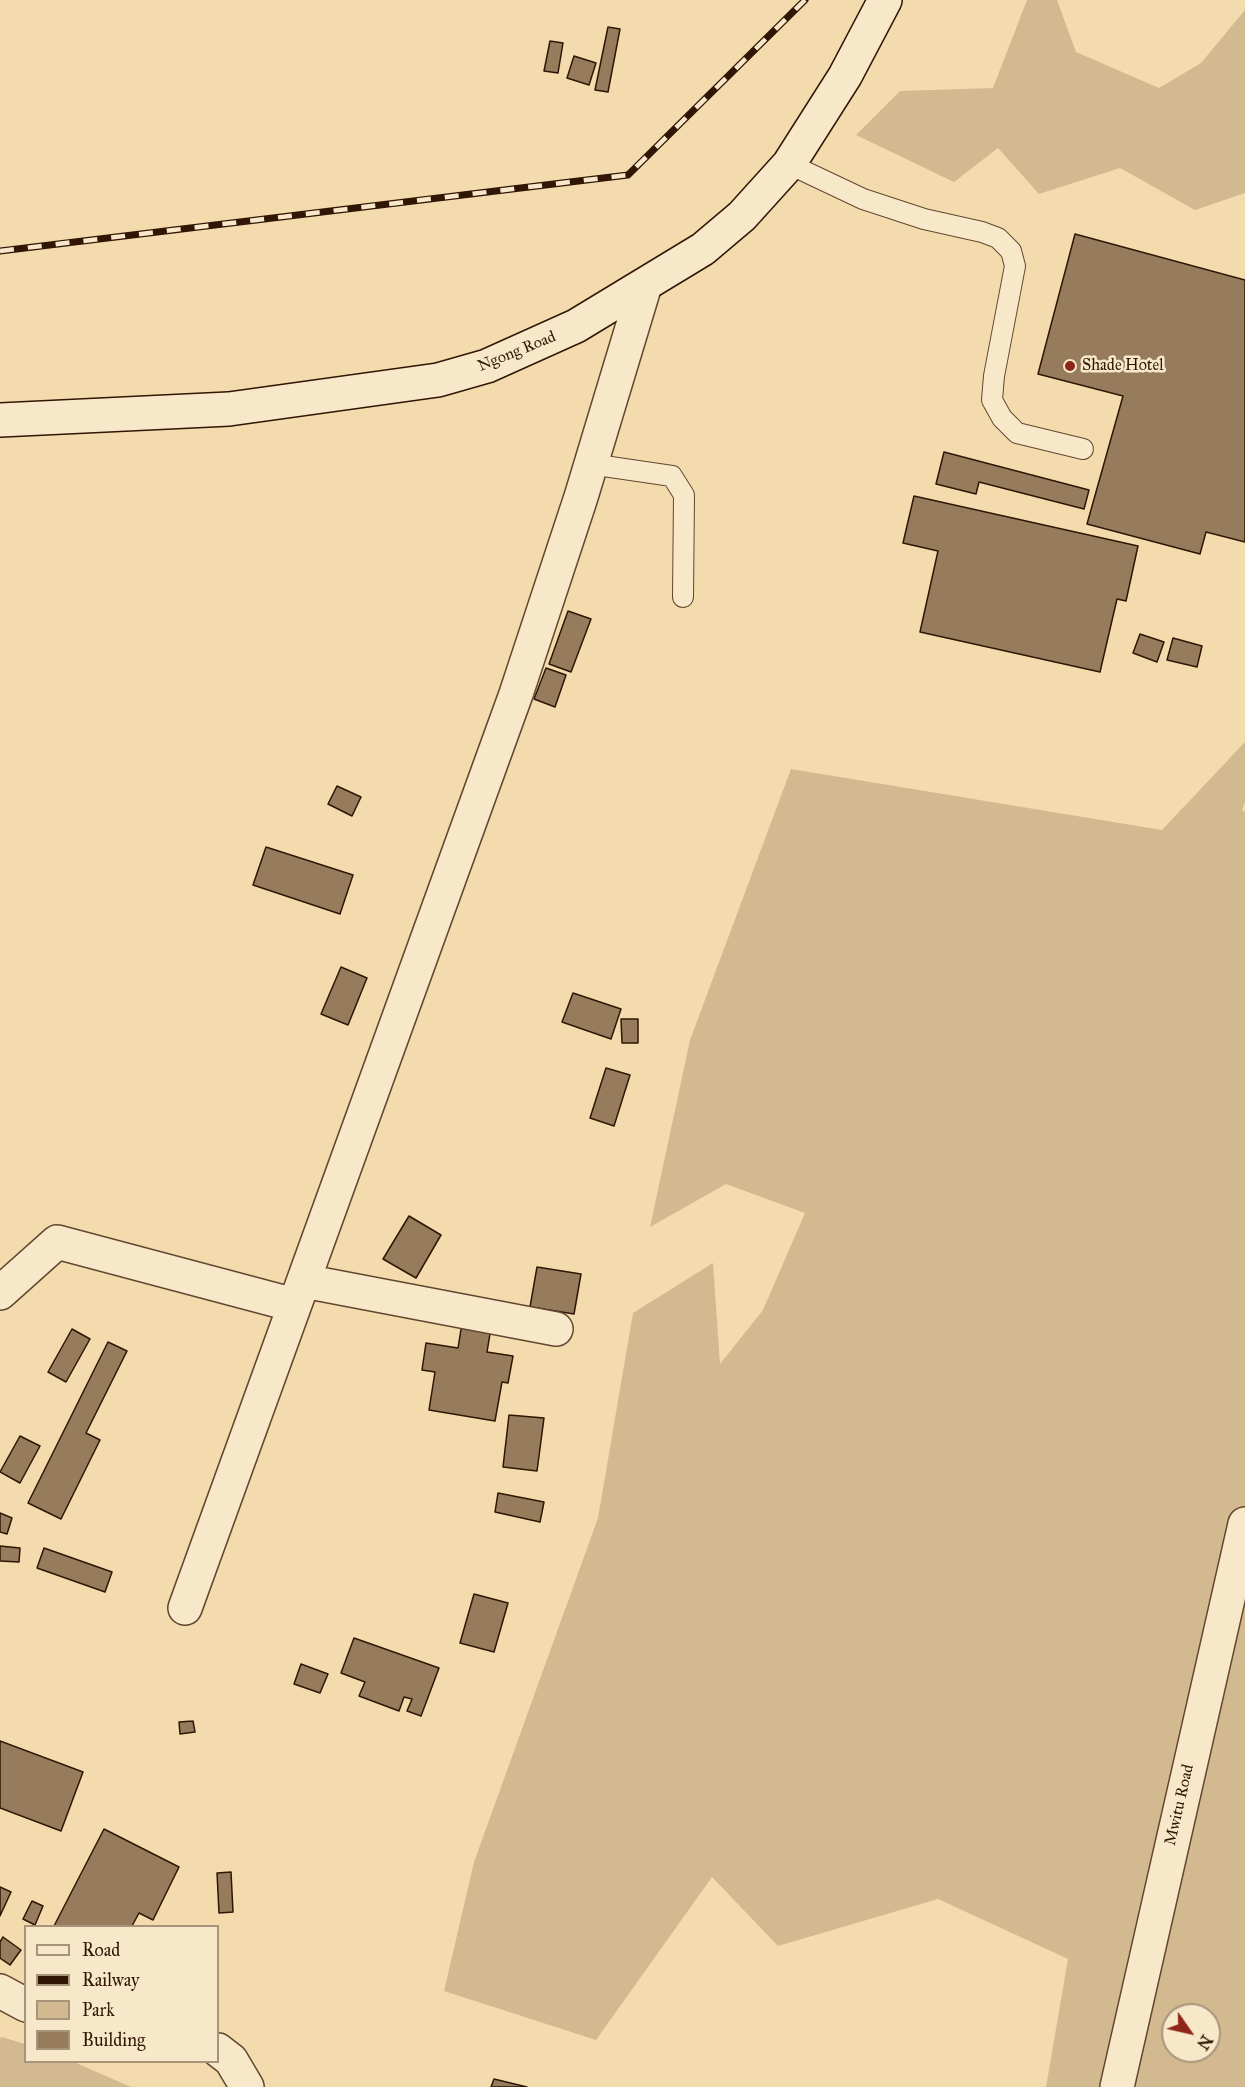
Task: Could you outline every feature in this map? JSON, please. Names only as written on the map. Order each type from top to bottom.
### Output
[{"type":"street","name":"Ngong Road","points":[[0,420],[229,409],[438,380],[487,366],[537,345],[576,326],[703,249],[742,216],[789,164],[846,76],[885,0]]},
{"type":"street","points":[[185,1608],[516,694],[645,285]]},
{"type":"street","points":[[0,1293],[57,1242],[299,1293],[556,1329]]},
{"type":"street","name":"Mwitu Road","points":[[1117,2087],[1245,1524]]},
{"type":"street","points":[[0,1991],[24,2004]]},
{"type":"street","points":[[219,2051],[231,2060],[247,2087]]},
{"type":"lane","points":[[789,164],[863,200],[924,219],[982,232],[998,238],[1011,250],[1015,266],[994,376],[992,400],[1002,418],[1017,433],[1083,449]]},
{"type":"lane","points":[[590,464],[672,476],[684,495],[683,597]]},
{"type":"green space","points":[[1027,0],[1057,0],[1076,52],[1159,88],[1201,63],[1245,10],[1245,193],[1195,210],[1120,168],[1039,194],[998,148],[954,182],[856,135],[900,91],[993,88]]},
{"type":"green space","points":[[1245,742],[1245,802],[1242,810],[1245,812],[1245,2087],[1046,2087],[1068,1959],[938,1899],[778,1946],[712,1877],[596,2040],[444,1991],[474,1862],[598,1518],[633,1313],[713,1263],[720,1364],[763,1310],[805,1213],[726,1184],[650,1227],[690,1040],[791,769],[1162,830]]},
{"type":"green space","points":[[0,2038],[24,2044],[24,2063],[76,2063],[131,2087],[0,2087]]},
{"type":"building","points":[[608,27],[620,29],[608,92],[595,90]]},
{"type":"building","points":[[550,41],[563,43],[558,73],[544,71]]},
{"type":"building","points":[[574,56],[596,63],[589,85],[567,78]]},
{"type":"building","points":[[1075,234],[1245,280],[1245,542],[1206,532],[1200,554],[1087,524],[1123,396],[1038,374]]},
{"type":"building","points":[[944,452],[1089,490],[1084,509],[979,482],[976,494],[936,484]]},
{"type":"building","points":[[914,496],[1138,546],[1126,601],[1117,599],[1100,672],[920,632],[938,551],[903,543]]},
{"type":"building","points":[[568,611],[591,619],[571,672],[549,664]]},
{"type":"building","points":[[1140,634],[1164,642],[1157,662],[1133,653]]},
{"type":"building","points":[[1173,638],[1202,646],[1197,667],[1167,660]]},
{"type":"building","points":[[546,668],[566,675],[555,707],[534,699]]},
{"type":"building","points":[[337,786],[361,797],[352,816],[328,804]]},
{"type":"building","points":[[266,847],[353,875],[340,914],[253,885]]},
{"type":"building","points":[[341,967],[367,978],[348,1025],[321,1014]]},
{"type":"building","points":[[573,993],[621,1009],[611,1039],[562,1022]]},
{"type":"building","points":[[621,1019],[638,1019],[638,1043],[622,1043]]},
{"type":"building","points":[[606,1068],[630,1075],[614,1126],[590,1118]]},
{"type":"building","points":[[409,1216],[441,1235],[416,1278],[383,1259]]},
{"type":"building","points":[[537,1267],[581,1274],[574,1314],[530,1307]]},
{"type":"building","points":[[462,1323],[491,1328],[487,1352],[513,1356],[508,1383],[502,1382],[495,1421],[429,1410],[435,1372],[422,1370],[426,1343],[458,1348]]},
{"type":"building","points":[[72,1329],[90,1339],[66,1382],[48,1372]]},
{"type":"building","points":[[108,1342],[127,1351],[86,1433],[100,1440],[61,1519],[28,1503]]},
{"type":"building","points":[[509,1415],[544,1418],[537,1471],[503,1467]]},
{"type":"building","points":[[20,1436],[40,1446],[20,1483],[0,1472]]},
{"type":"building","points":[[498,1493],[544,1502],[540,1522],[495,1512]]},
{"type":"building","points":[[0,1513],[12,1518],[7,1534],[0,1532]]},
{"type":"building","points":[[0,1546],[20,1548],[19,1562],[0,1561]]},
{"type":"building","points":[[44,1548],[112,1572],[105,1592],[37,1568]]},
{"type":"building","points":[[474,1594],[508,1603],[494,1652],[460,1643]]},
{"type":"building","points":[[354,1638],[439,1668],[421,1716],[407,1711],[412,1699],[404,1697],[399,1711],[359,1696],[365,1682],[341,1673]]},
{"type":"building","points":[[301,1664],[328,1674],[320,1693],[294,1684]]},
{"type":"building","points":[[193,1721],[195,1732],[180,1734],[179,1722]]},
{"type":"building","points":[[0,1741],[83,1772],[61,1831],[0,1808]]},
{"type":"building","points":[[104,1829],[179,1867],[153,1920],[139,1913],[133,1925],[55,1925]]},
{"type":"building","points":[[231,1872],[233,1912],[219,1913],[217,1873]]},
{"type":"building","points":[[0,1887],[11,1892],[0,1916]]},
{"type":"building","points":[[32,1901],[43,1906],[35,1925],[23,1919]]},
{"type":"building","points":[[3,1937],[21,1950],[10,1965],[0,1958],[0,1942]]},
{"type":"building","points":[[494,2079],[527,2087],[491,2087]]},
{"type":"railway","points":[[0,251],[628,175],[805,0]]},
{"type":"place","name":"Shade Hotel","points":[[1070,366]]}]
